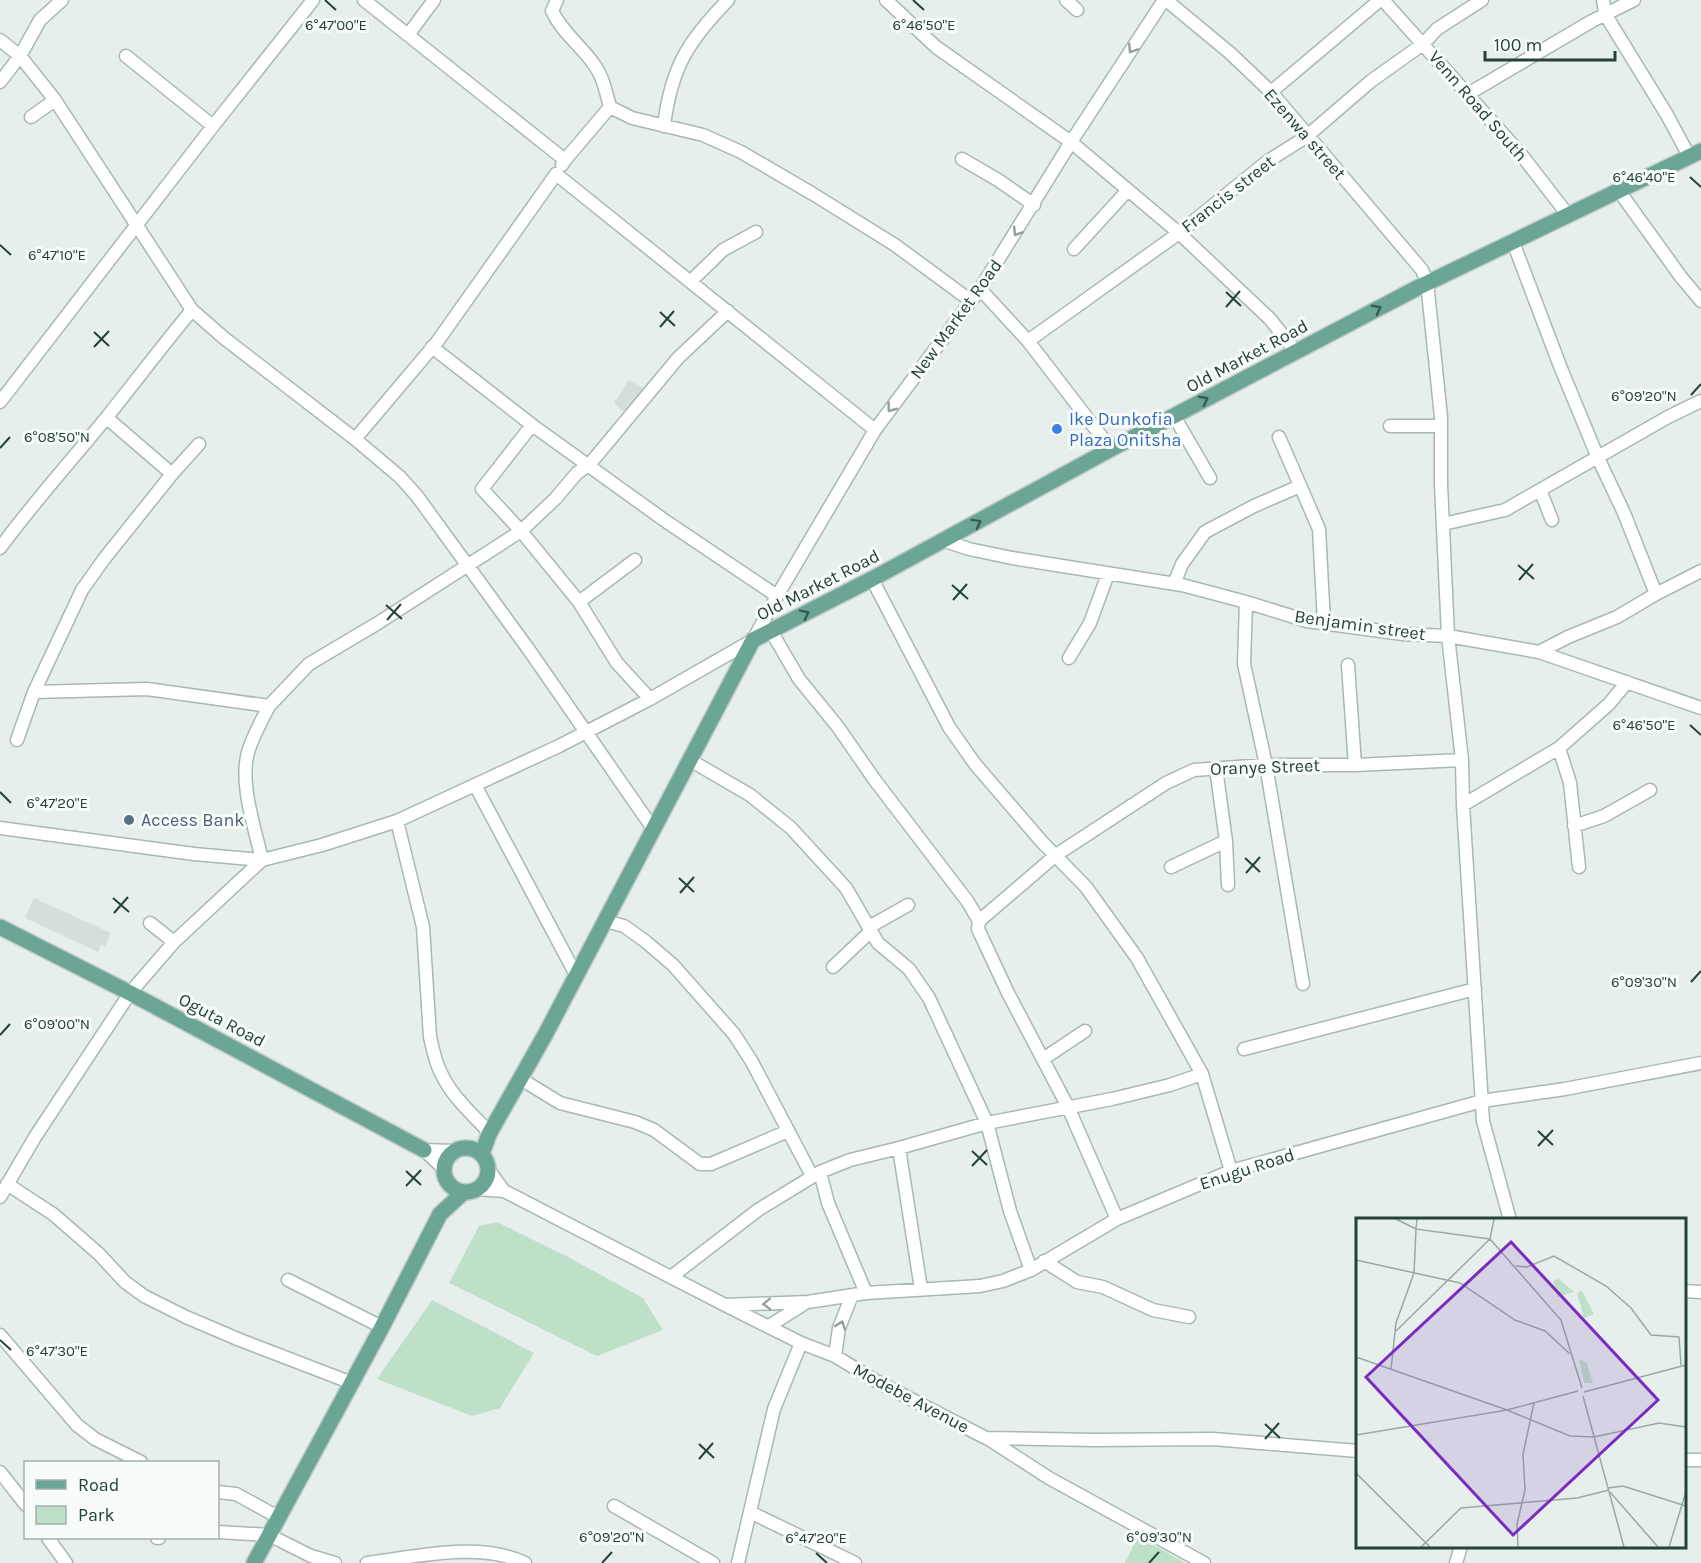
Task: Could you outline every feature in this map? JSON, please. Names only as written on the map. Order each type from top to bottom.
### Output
[{"type":"main road","name":"Old Market Road","points":[[753,640],[872,579],[1111,449],[1427,282],[1695,154]]},
{"type":"main road","points":[[440,1214],[485,1180],[488,1168],[482,1154],[484,1143],[547,1036],[571,991],[576,975],[753,640]]},
{"type":"main road","name":"Oguta Road","points":[[0,927],[130,993],[424,1150]]},
{"type":"main road","points":[[254,1563],[382,1327],[440,1214],[448,1156],[500,1116]]},
{"type":"main road","points":[[459,1149],[482,1154]]},
{"type":"main road","points":[[445,1175],[451,1187],[470,1190]]},
{"type":"street","points":[[0,82],[20,56],[40,20],[62,0]]},
{"type":"street","points":[[0,402],[313,0]]},
{"type":"street","points":[[364,0],[565,160]]},
{"type":"street","points":[[408,35],[434,0]]},
{"type":"street","points":[[557,0],[552,11],[558,24],[594,64],[602,79],[610,107],[632,118],[702,135],[721,142],[803,188],[895,245],[971,301]]},
{"type":"street","points":[[664,126],[667,99],[674,73],[686,49],[728,0]]},
{"type":"street","points":[[886,0],[936,47],[1071,142],[1179,233],[1270,319],[1296,352]]},
{"type":"street","points":[[1066,0],[1077,10]]},
{"type":"street","name":"New Market Road","points":[[753,640],[874,430],[980,289],[1071,142],[1165,0]]},
{"type":"street","name":"Ezenwa street","points":[[1165,0],[1230,54],[1271,92],[1306,137],[1422,270],[1427,282]]},
{"type":"street","points":[[1271,92],[1381,0]]},
{"type":"street","name":"Venn Road South","points":[[1381,0],[1520,153],[1568,215]]},
{"type":"street","name":"Francis street","points":[[1028,341],[1179,233],[1286,148],[1306,137],[1371,81],[1423,44],[1437,29],[1482,0]]},
{"type":"street","points":[[1603,0],[1605,14],[1667,115],[1695,154]]},
{"type":"street","points":[[1468,94],[1605,14],[1634,0]]},
{"type":"street","points":[[0,40],[20,56],[55,99],[192,310],[400,477],[417,496],[654,830]]},
{"type":"street","points":[[126,56],[213,126]]},
{"type":"street","points":[[32,117],[55,99]]},
{"type":"street","points":[[355,440],[432,347],[565,160],[610,107]]},
{"type":"street","points":[[962,159],[1034,205]]},
{"type":"street","points":[[556,174],[874,430]]},
{"type":"street","points":[[1074,249],[1128,190]]},
{"type":"street","points":[[1619,191],[1681,277],[1701,300]]},
{"type":"street","points":[[691,281],[723,250],[756,232]]},
{"type":"street","points":[[1513,242],[1535,304],[1656,594]]},
{"type":"street","points":[[1427,282],[1441,426],[1448,636],[1462,760],[1483,1121],[1509,1218]]},
{"type":"street","points":[[980,289],[1028,341],[1111,449]]},
{"type":"street","points":[[0,548],[31,506],[106,418],[192,310]]},
{"type":"street","points":[[262,860],[246,784],[246,766],[249,749],[268,706],[309,664],[378,623],[521,531],[555,499],[577,473],[588,465],[678,358],[728,311]]},
{"type":"street","points":[[432,347],[532,424],[664,520],[777,596]]},
{"type":"street","points":[[1443,524],[1505,510],[1668,417],[1701,401]]},
{"type":"street","points":[[1174,416],[1210,478]]},
{"type":"street","points":[[106,418],[172,474]]},
{"type":"street","points":[[532,424],[482,489],[521,531],[579,602],[617,663],[650,699]]},
{"type":"street","points":[[1390,426],[1441,426]]},
{"type":"street","points":[[1279,437],[1319,529],[1324,623]]},
{"type":"street","points":[[17,740],[34,692],[82,590],[172,474],[199,444]]},
{"type":"street","points":[[1174,584],[1182,564],[1205,532],[1254,506],[1300,486]]},
{"type":"street","points":[[1540,490],[1552,520]]},
{"type":"street","name":"Benjamin street","points":[[945,540],[969,549],[1012,558],[1174,584],[1246,602],[1307,621],[1402,634],[1448,636],[1539,652],[1701,708]]},
{"type":"street","points":[[579,602],[635,560]]},
{"type":"street","points":[[1539,652],[1617,617],[1701,571]]},
{"type":"street","points":[[1069,658],[1090,623],[1108,574]]},
{"type":"street","points":[[872,579],[949,727],[975,764],[1086,887],[1137,958],[1202,1074],[1231,1171]]},
{"type":"street","points":[[1246,602],[1244,664],[1266,765],[1303,984]]},
{"type":"street","points":[[771,631],[800,679],[968,902],[979,921],[978,929],[1008,993],[1068,1107],[1117,1219]]},
{"type":"street","points":[[0,828],[194,854],[262,860],[341,839],[396,821],[560,746],[650,699],[753,640]]},
{"type":"street","points":[[1348,665],[1355,765]]},
{"type":"street","points":[[1463,805],[1560,748],[1609,704],[1628,682]]},
{"type":"street","points":[[34,692],[147,689],[268,706]]},
{"type":"street","points":[[1560,748],[1570,783],[1580,867]]},
{"type":"street","points":[[690,760],[750,795],[791,828],[846,888],[878,943],[909,969],[929,998],[987,1123],[1010,1211],[1031,1270]]},
{"type":"street","name":"Oranye Street","points":[[979,921],[1056,855],[1166,783],[1194,770],[1266,765],[1355,765],[1462,760]]},
{"type":"street","points":[[1216,768],[1226,841],[1228,885]]},
{"type":"street","points":[[475,785],[576,975]]},
{"type":"street","points":[[1574,826],[1604,816],[1650,790]]},
{"type":"street","points":[[396,821],[423,927],[430,1037],[441,1073],[459,1101],[486,1129]]},
{"type":"street","points":[[1171,867],[1226,841]]},
{"type":"street","points":[[0,1197],[35,1137],[130,993],[174,942],[262,860]]},
{"type":"street","points":[[833,967],[870,929],[908,905]]},
{"type":"street","points":[[605,921],[624,927],[673,965],[734,1034],[752,1062],[788,1131],[816,1174],[866,1293]]},
{"type":"street","points":[[150,923],[174,942]]},
{"type":"street","points":[[1244,1049],[1475,989]]},
{"type":"street","points":[[1043,1059],[1085,1031]]},
{"type":"street","name":"Enugu Road","points":[[725,1305],[808,1302],[866,1293],[980,1287],[1031,1270],[1117,1219],[1231,1171],[1482,1101],[1565,1089],[1701,1063]]},
{"type":"street","points":[[671,1277],[758,1210],[816,1174],[850,1160],[899,1149],[987,1123],[1170,1086],[1202,1074]]},
{"type":"street","points":[[521,1079],[560,1103],[634,1122],[654,1130],[700,1164],[711,1164],[788,1131]]},
{"type":"street","points":[[424,1150],[459,1149]]},
{"type":"street","points":[[899,1149],[921,1289]]},
{"type":"street","points":[[424,1150],[445,1175]]},
{"type":"street","points":[[488,1168],[504,1191]]},
{"type":"street","points":[[7,1184],[54,1214],[99,1254],[125,1282],[144,1296],[240,1340],[352,1383]]},
{"type":"street","points":[[470,1190],[504,1191]]},
{"type":"street","name":"Modebe Avenue","points":[[504,1191],[801,1343],[835,1356],[876,1381],[986,1438],[1214,1439],[1356,1451]]},
{"type":"street","points":[[1044,1262],[1077,1282],[1103,1287],[1153,1310],[1189,1317]]},
{"type":"street","points":[[288,1280],[382,1327]]},
{"type":"street","points":[[1686,1291],[1701,1292]]},
{"type":"street","points":[[835,1356],[839,1328],[852,1295]]},
{"type":"street","points":[[769,1326],[808,1302]]},
{"type":"street","points":[[0,1335],[77,1425],[95,1439],[139,1461]]},
{"type":"street","points":[[738,1563],[774,1409],[801,1343]]},
{"type":"street","points":[[986,1438],[1049,1478],[1204,1563]]},
{"type":"street","points":[[0,1472],[24,1502]]},
{"type":"street","points":[[219,1492],[236,1494],[278,1517]]},
{"type":"street","points":[[614,1506],[713,1563]]},
{"type":"street","points":[[750,1512],[855,1563]]},
{"type":"street","points":[[219,1532],[270,1535],[311,1556],[336,1563]]},
{"type":"street","points":[[49,1539],[66,1563]]},
{"type":"street","points":[[1456,1563],[1460,1548]]},
{"type":"street","points":[[367,1563],[462,1550],[511,1556],[525,1563]]},
{"type":"shaded area","points":[[629,380],[645,389],[624,413],[614,403]]},
{"type":"shaded area","points":[[34,898],[111,933],[105,946],[101,945],[98,952],[25,918]]},
{"type":"green space","points":[[497,1222],[643,1298],[663,1330],[597,1356],[449,1283],[479,1226]]},
{"type":"green space","points":[[432,1300],[534,1353],[500,1408],[472,1416],[377,1379]]},
{"type":"green space","points":[[1138,1536],[1185,1563],[1125,1563]]},
{"type":"place","name":"Ike Dunkofia Plaza Onitsha","points":[[1057,429]]},
{"type":"place","name":"Access Bank","points":[[129,820]]}]
